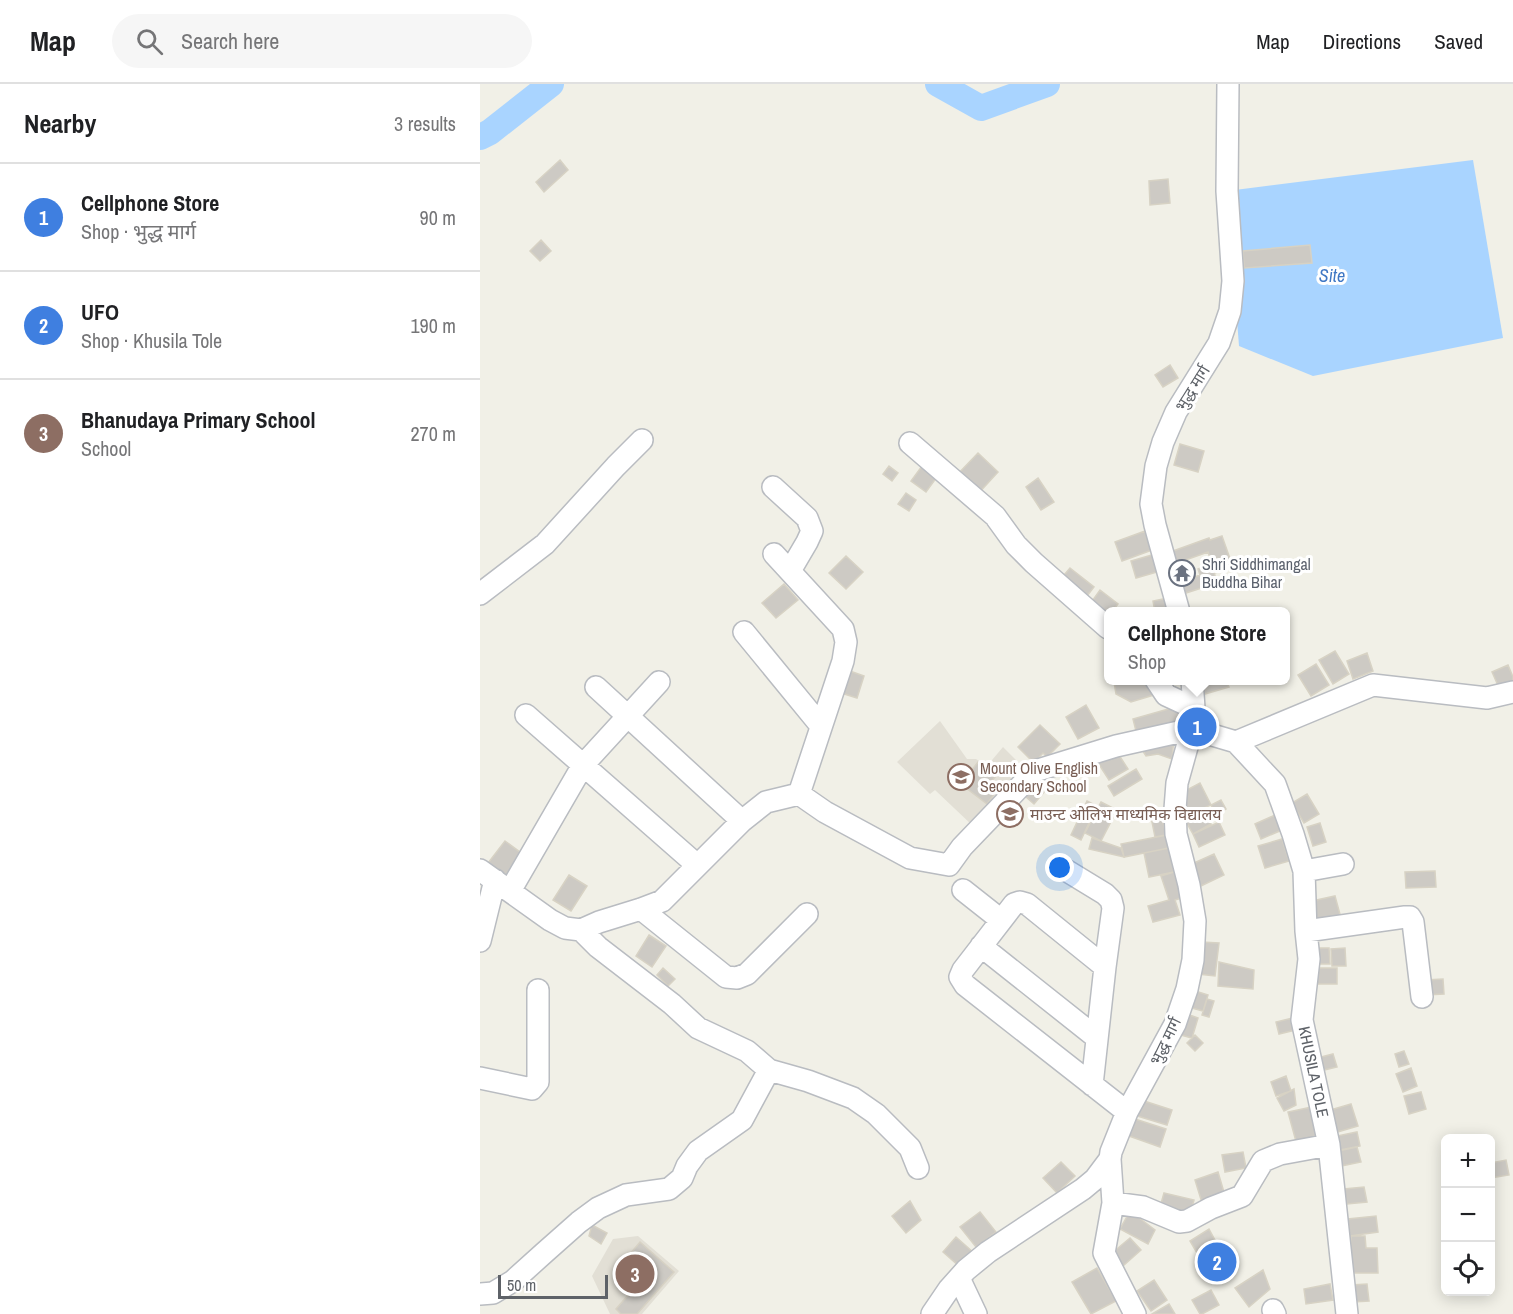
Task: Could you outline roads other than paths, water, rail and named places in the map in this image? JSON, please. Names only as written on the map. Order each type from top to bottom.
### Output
[{"type":"street","name":"भुद्ध मार्ग","points":[[1178,607],[1151,504],[1156,466],[1163,442],[1176,412],[1219,343],[1230,311],[1233,281],[1226,162],[1228,84]]},
{"type":"street","points":[[480,594],[544,544],[642,440]]},
{"type":"street","points":[[910,444],[995,516],[1016,545],[1034,563],[1104,624]]},
{"type":"street","points":[[773,487],[807,518],[812,531],[790,571]]},
{"type":"street","points":[[774,554],[843,629],[846,642],[843,662],[799,794]]},
{"type":"street","points":[[744,632],[821,726]]},
{"type":"street","points":[[480,941],[495,880],[584,765],[659,682]]},
{"type":"street","points":[[1159,685],[1166,695],[1194,708]]},
{"type":"street","name":"भुद्ध मार्ग","points":[[932,1314],[949,1289],[966,1270],[988,1252],[1095,1179],[1110,1159],[1127,1112],[1175,1023],[1187,989],[1193,960],[1195,921],[1189,885],[1176,834],[1174,809],[1178,783],[1192,729],[1194,708],[1192,685]]},
{"type":"street","points":[[495,880],[550,920],[565,928],[581,930],[662,901],[742,821],[766,802],[799,794],[825,812],[910,858],[949,865],[962,847],[1035,771],[1116,746],[1192,729],[1236,742],[1373,685],[1487,698],[1513,692]]},
{"type":"street","points":[[596,687],[742,821]]},
{"type":"street","points":[[526,715],[698,865]]},
{"type":"street","name":"KHUSILA TOLE","points":[[1236,742],[1275,784],[1304,871],[1309,959],[1302,1020],[1329,1145],[1347,1314]]},
{"type":"street","points":[[1304,871],[1343,864]]},
{"type":"street","points":[[1064,869],[1105,894],[1111,900],[1113,908],[1092,1085]]},
{"type":"street","points":[[963,890],[1001,920]]},
{"type":"street","points":[[1105,966],[1027,904],[1020,902],[1014,904],[1001,920],[960,977],[965,985],[1127,1112]]},
{"type":"street","points":[[640,909],[726,977],[737,978],[747,974],[807,914]]},
{"type":"street","points":[[1306,931],[1410,917],[1413,922],[1422,997]]},
{"type":"street","points":[[581,930],[598,947],[672,1004],[698,1028],[747,1051],[769,1070],[808,1081],[853,1098],[876,1114],[910,1148],[918,1168]]},
{"type":"street","points":[[981,946],[1097,1038]]},
{"type":"street","points":[[480,1078],[532,1089],[538,1082],[538,990]]},
{"type":"street","points":[[480,1294],[493,1293],[513,1281],[598,1208],[626,1195],[669,1189],[682,1178],[687,1166],[699,1151],[742,1120],[769,1070]]},
{"type":"street","points":[[1113,1203],[1143,1207],[1179,1222],[1187,1221],[1211,1208],[1242,1196],[1263,1161],[1280,1154],[1329,1145]]},
{"type":"street","points":[[1110,1159],[1113,1203],[1104,1253],[1136,1314]]},
{"type":"street","points":[[959,1278],[976,1314]]},
{"type":"water","name":"Site","points":[[1473,160],[1503,338],[1313,376],[1239,346],[1227,191]]},
{"type":"waterway","points":[[480,137],[490,132],[551,84]]},
{"type":"waterway","points":[[938,84],[981,108],[1047,84]]},
{"type":"place","name":"Shri Siddhimangal Buddha Bihar","points":[[1182,573]]},
{"type":"place","name":"Cellphone Store","points":[[1197,727]]},
{"type":"place","name":"Mount Olive English Secondary School","points":[[961,777]]},
{"type":"place","name":"माउन्ट ओलिभ माध्यमिक विद्यालय","points":[[1010,814]]},
{"type":"place","name":"UFO","points":[[1217,1262]]},
{"type":"place","name":"Bhanudaya Primary School","points":[[635,1274]]}]
